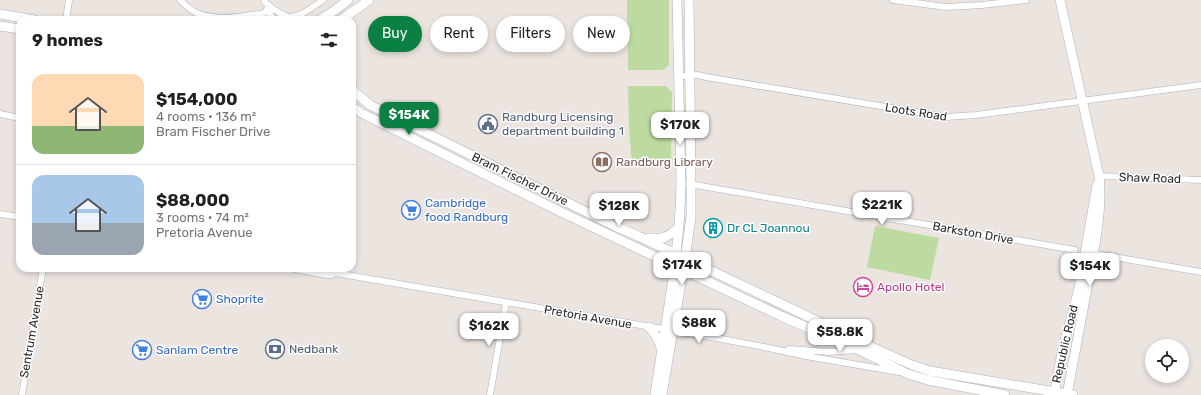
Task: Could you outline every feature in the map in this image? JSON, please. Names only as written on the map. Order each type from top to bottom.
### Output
[{"type":"main road","points":[[326,16],[348,0]]},
{"type":"main road","points":[[347,16],[369,0]]},
{"type":"main road","points":[[662,395],[679,227],[681,184],[677,0]]},
{"type":"main road","points":[[655,395],[661,351],[669,330],[684,269],[691,217],[692,184],[689,0]]},
{"type":"main road","name":"Republic Road","points":[[1060,0],[1099,176],[1095,194],[1089,253],[1069,395]]},
{"type":"main road","points":[[0,14],[16,17]]},
{"type":"main road","points":[[0,26],[16,28]]},
{"type":"main road","name":"Bram Fischer Drive","points":[[356,93],[370,105],[554,196],[912,365],[930,371],[1069,395]]},
{"type":"main road","name":"Bram Fischer Drive","points":[[356,109],[561,212],[908,374],[928,380],[1005,395]]},
{"type":"main road","points":[[638,236],[664,239],[679,227]]},
{"type":"main road","name":"Republic Road","points":[[1054,393],[1062,352],[1089,253]]},
{"type":"main road","points":[[649,327],[659,341],[661,351]]},
{"type":"street","points":[[67,16],[69,0]]},
{"type":"street","points":[[180,0],[186,7],[198,14],[206,16]]},
{"type":"street","points":[[264,0],[272,16]]},
{"type":"street","points":[[264,0],[274,11],[286,16]]},
{"type":"street","points":[[300,16],[324,0]]},
{"type":"street","points":[[893,0],[946,8],[1026,0]]},
{"type":"street","points":[[253,16],[269,12]]},
{"type":"street","name":"Loots Road","points":[[679,76],[706,77],[946,117],[976,115],[1201,85]]},
{"type":"street","points":[[0,114],[16,117]]},
{"type":"street","name":"Shaw Road","points":[[1099,176],[1201,180]]},
{"type":"street","name":"Barkston Drive","points":[[681,184],[692,184],[1075,250]]},
{"type":"street","points":[[0,214],[16,216]]},
{"type":"street","points":[[1089,253],[1201,272]]},
{"type":"street","name":"Sentrum Avenue","points":[[22,395],[42,272]]},
{"type":"street","name":"Pretoria Avenue","points":[[311,272],[331,275],[332,272]]},
{"type":"street","name":"Pretoria Avenue","points":[[343,272],[506,303],[669,330],[908,374]]},
{"type":"street","points":[[490,395],[506,303]]},
{"type":"street","name":"Pretoria Avenue","points":[[769,348],[828,352],[874,348]]},
{"type":"green space","points":[[627,0],[669,0],[669,65],[663,70],[628,70],[628,52],[630,52],[630,16],[627,16]]},
{"type":"green space","points":[[628,86],[665,86],[672,92],[671,162],[632,163]]},
{"type":"green space","points":[[875,226],[939,238],[930,280],[867,267]]},
{"type":"place","name":"Randburg Licensing department building 1","points":[[488,124]]},
{"type":"place","name":"Randburg Library","points":[[602,162]]},
{"type":"place","name":"Cambridge food Randburg","points":[[411,210]]},
{"type":"place","name":"Dr CL Joannou","points":[[713,228]]},
{"type":"place","name":"Apollo Hotel","points":[[863,287]]},
{"type":"place","name":"Shoprite","points":[[202,299]]},
{"type":"place","name":"Nedbank","points":[[275,349]]},
{"type":"place","name":"Sanlam Centre","points":[[142,350]]}]
